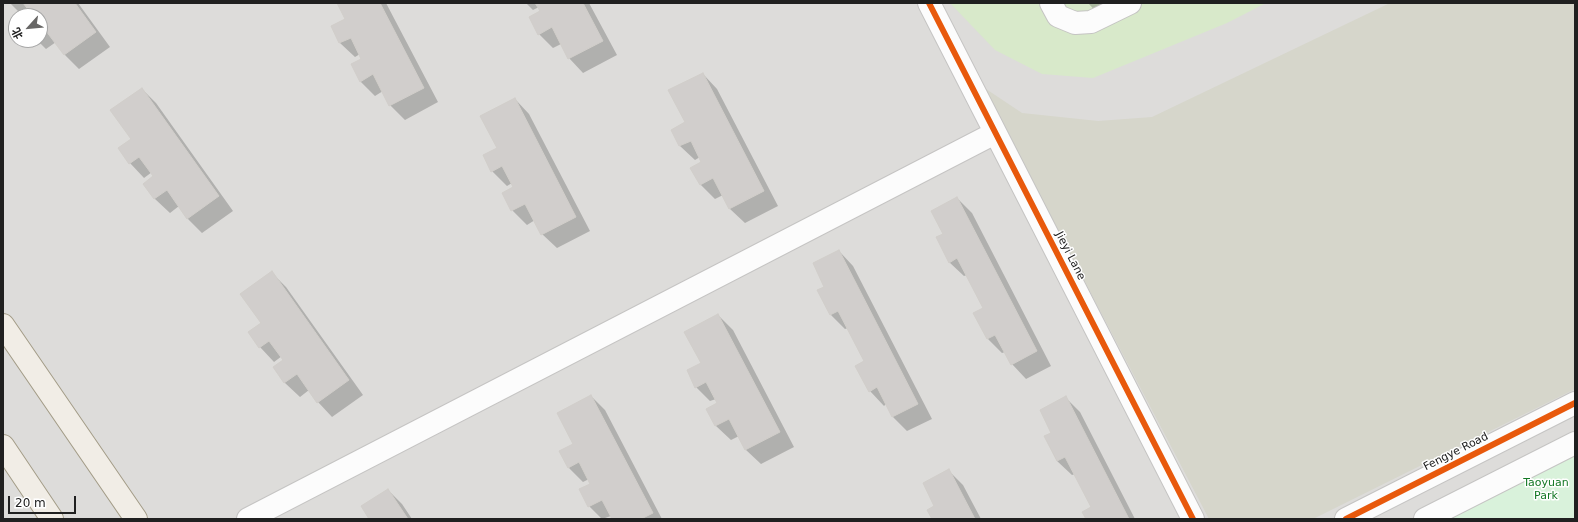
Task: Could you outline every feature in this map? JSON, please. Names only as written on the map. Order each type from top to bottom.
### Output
[{"type":"main road","points":[[3,326],[136,519]]},
{"type":"main road","points":[[3,446],[52,519]]},
{"type":"street","name":"Jieyi Lane","points":[[929,3],[1193,519]]},
{"type":"street","points":[[1051,3],[1058,16],[1075,23],[1091,22],[1130,3]]},
{"type":"street","points":[[248,519],[996,133]]},
{"type":"street","name":"Fengye Road","points":[[1346,519],[1575,403]]},
{"type":"street","points":[[1425,519],[1575,443]]},
{"type":"shaded area","points":[[3,3],[1575,3],[1575,519],[3,519]]},
{"type":"shaded area","points":[[1390,3],[1575,3],[1575,389],[1313,519],[1209,519],[983,87],[1022,113],[1098,121],[1152,117]]},
{"type":"green space","points":[[950,3],[1266,3],[1227,23],[1093,78],[1042,74],[995,50]]},
{"type":"green space","name":"Taoyuan Park","points":[[1575,443],[1575,519],[1425,519]]},
{"type":"building","points":[[23,3],[75,3],[96,32],[64,55],[48,34],[48,8],[27,8]]},
{"type":"building","points":[[337,3],[380,3],[424,88],[389,106],[373,74],[360,82],[351,64],[361,59],[351,38],[339,43],[331,26],[345,19]]},
{"type":"building","points":[[535,3],[583,3],[603,41],[568,59],[552,27],[538,35],[529,17],[540,11]]},
{"type":"building","points":[[703,73],[764,191],[729,209],[713,178],[700,185],[690,168],[701,162],[691,141],[679,146],[671,130],[685,122],[668,90]]},
{"type":"building","points":[[142,88],[219,196],[187,219],[167,190],[154,199],[143,184],[153,176],[139,157],[129,164],[118,148],[131,139],[110,110]]},
{"type":"building","points":[[515,98],[576,217],[541,235],[525,204],[511,211],[502,193],[513,187],[502,166],[491,172],[483,155],[497,148],[480,116]]},
{"type":"building","points":[[957,197],[1037,351],[1011,365],[995,335],[987,339],[973,313],[983,308],[957,258],[949,263],[936,237],[943,234],[931,211]]},
{"type":"building","points":[[839,250],[918,404],[892,417],[877,387],[869,392],[855,366],[864,361],[838,311],[830,315],[817,290],[824,287],[813,263]]},
{"type":"building","points":[[272,271],[349,380],[317,403],[297,374],[284,383],[273,367],[283,360],[269,341],[259,348],[248,332],[261,323],[240,294]]},
{"type":"building","points":[[718,314],[780,432],[745,450],[729,419],[715,426],[706,409],[717,403],[706,382],[695,388],[687,370],[701,363],[684,332]]},
{"type":"building","points":[[591,395],[653,513],[641,519],[612,519],[602,500],[588,507],[579,489],[590,484],[579,462],[568,468],[559,451],[573,444],[557,413]]},
{"type":"building","points":[[1066,396],[1129,519],[1086,519],[1082,512],[1091,507],[1065,457],[1057,461],[1044,436],[1051,433],[1040,410]]},
{"type":"building","points":[[949,469],[975,519],[932,519],[927,510],[934,506],[923,483]]},
{"type":"building","points":[[388,489],[408,519],[369,519],[361,506]]},
{"type":"cycle path","points":[[929,3],[1193,519]]},
{"type":"cycle path","points":[[1346,519],[1575,403]]}]
